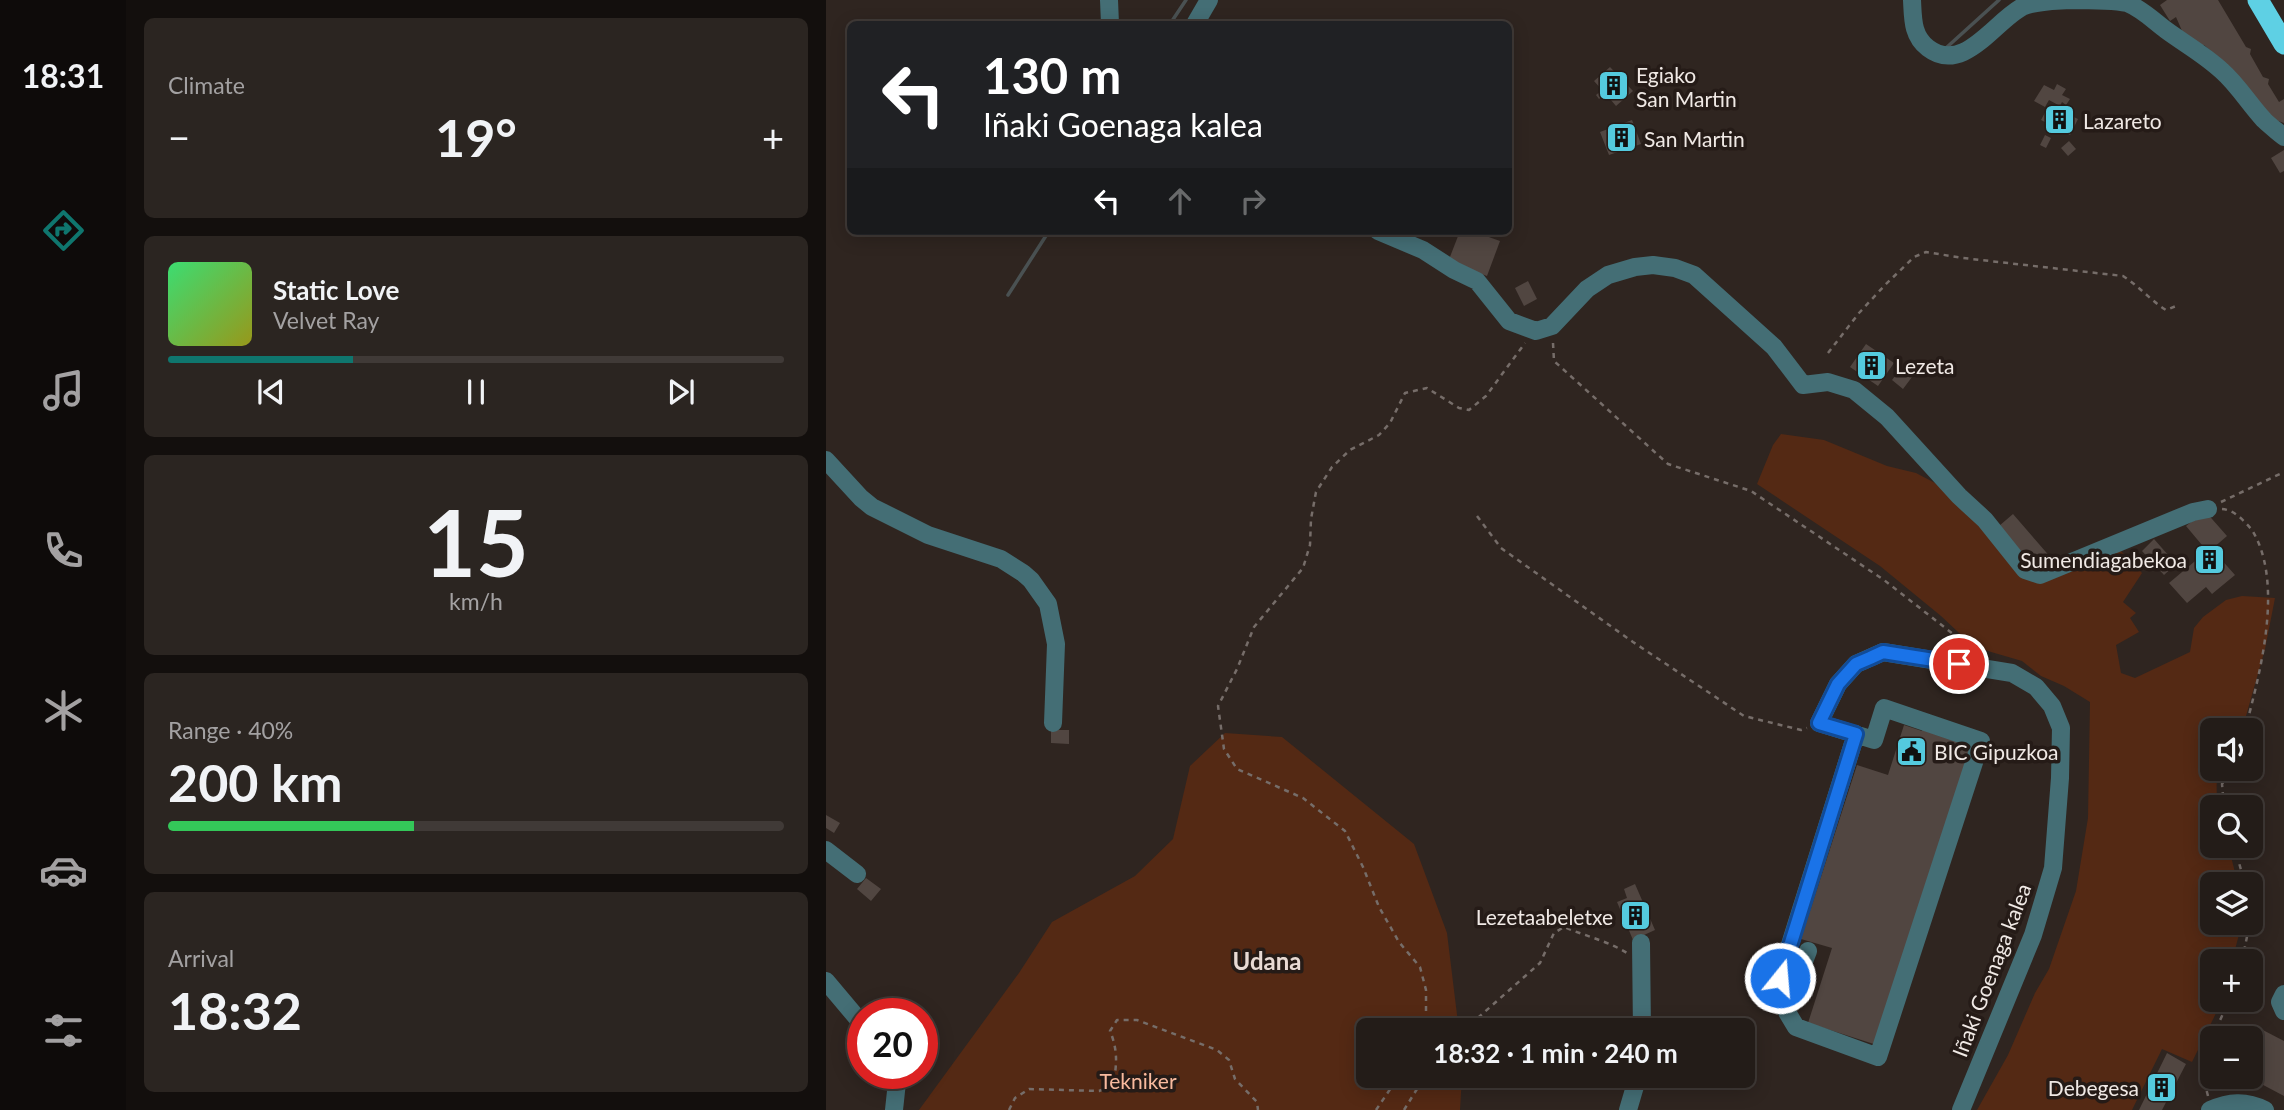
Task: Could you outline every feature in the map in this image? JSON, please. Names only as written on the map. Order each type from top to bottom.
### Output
[{"type":"highway","points":[[2258,0],[2284,44]]},
{"type":"street","points":[[1109,0],[1110,21]]},
{"type":"street","points":[[1197,21],[1209,0]]},
{"type":"street","points":[[1912,0],[1918,38],[1938,55],[1949,56],[1978,44],[2012,13],[2034,3],[2066,0],[2124,2],[2137,8],[2223,72],[2264,120],[2284,137]]},
{"type":"street","points":[[1387,235],[1423,250],[1477,281],[1509,321],[1536,331],[1552,326],[1587,289],[1608,275],[1653,265],[1675,268],[1694,275],[1774,347],[1803,385],[1828,382],[1854,390],[1887,417],[1959,496],[1985,520],[2025,570],[2040,575],[2193,512],[2208,509]]},
{"type":"street","points":[[826,460],[872,507],[928,535],[1001,559],[1031,580],[1048,604],[1056,644],[1053,723]]},
{"type":"street","name":"Iñaki Goenaga kalea","points":[[1819,723],[1838,684],[1856,664],[1883,652],[2012,673],[2036,687],[2052,706],[2061,728],[2053,868],[2033,935],[1961,1110]]},
{"type":"street","points":[[1808,951],[1787,1012],[1796,1027],[1878,1057],[1982,741],[1884,708],[1874,740],[1819,723]]},
{"type":"street","points":[[1772,1002],[1856,734]]},
{"type":"street","points":[[826,850],[857,874]]},
{"type":"street","points":[[1642,950],[1642,1018]]},
{"type":"street","points":[[826,981],[847,1006]]},
{"type":"street","points":[[2284,994],[2280,1002],[2284,1011]]},
{"type":"street","points":[[1628,1110],[1634,1088]]},
{"type":"street","points":[[894,1110],[896,1089]]},
{"type":"street","points":[[2211,1110],[2228,1102],[2255,1105],[2264,1110]]},
{"type":"path","points":[[1828,353],[1885,285],[1914,257],[1926,252],[2123,276],[2166,310],[2176,306]]},
{"type":"path","points":[[1552,326],[1554,361],[1668,464],[1751,491],[1884,580],[1962,641],[1984,668]]},
{"type":"path","points":[[1426,1018],[1426,990],[1420,967],[1399,942],[1379,907],[1345,831],[1303,798],[1237,769],[1224,749],[1218,706],[1254,627],[1303,568],[1310,545],[1316,492],[1332,467],[1350,450],[1379,435],[1390,423],[1405,393],[1427,388],[1460,408],[1469,410],[1486,396],[1524,347],[1530,330]]},
{"type":"path","points":[[2208,509],[2284,472]]},
{"type":"path","points":[[2208,509],[2229,510],[2238,516],[2258,535],[2269,554]]},
{"type":"path","points":[[1477,516],[1501,548],[1633,642],[1744,716],[1801,730],[1819,723]]},
{"type":"path","points":[[2249,718],[2270,646]]},
{"type":"path","points":[[1478,1018],[1540,963],[1554,933],[1564,927],[1614,945],[1633,957],[1642,950]]},
{"type":"path","points":[[2211,1110],[2202,1064],[2223,1012]]},
{"type":"path","points":[[1009,1110],[1015,1098],[1029,1089],[1099,1091],[1113,1085],[1117,1064],[1116,1046],[1110,1031],[1117,1020],[1137,1020],[1217,1050],[1229,1060],[1235,1079],[1257,1102],[1258,1110]]},
{"type":"path","points":[[1376,1110],[1391,1088]]},
{"type":"path","points":[[1404,1110],[1418,1088]]},
{"type":"green space","points":[[1781,434],[1824,440],[1887,466],[1916,473],[1935,483],[1983,527],[2019,575],[2121,551],[2142,573],[2123,602],[2136,613],[2130,618],[2139,632],[2116,645],[2121,673],[2135,678],[2190,652],[2194,628],[2203,617],[2226,600],[2242,596],[2275,598],[2265,649],[2245,718],[2200,718],[2200,781],[2218,781],[2217,795],[2200,795],[2200,858],[2231,858],[2235,872],[2200,872],[2200,935],[2239,935],[2235,949],[2200,949],[2200,1012],[2217,1012],[2210,1026],[2200,1026],[2200,1046],[2192,1062],[2162,1049],[2132,1110],[1977,1110],[2008,1055],[2035,993],[2049,969],[2076,891],[2088,818],[2090,702],[2041,676],[2022,661],[1974,647],[1880,566],[1757,484],[1773,445]]},
{"type":"green space","name":"Tekniker","points":[[1225,733],[1282,737],[1414,844],[1447,933],[1457,1018],[1356,1018],[1356,1088],[1461,1088],[1460,1110],[919,1110],[934,1089],[938,1089],[938,1084],[1019,973],[1052,922],[1135,876],[1173,839],[1190,766]]},
{"type":"building","points":[[2167,0],[2218,0],[2246,47],[2251,49],[2250,54],[2263,77],[2269,79],[2268,84],[2279,102],[2284,99],[2284,123],[2266,117],[2226,64],[2204,45],[2186,40],[2176,17],[2170,21],[2160,5]]},
{"type":"building","name":"Egiako San Martin","points":[[1610,67],[1633,91],[1616,106],[1605,93],[1599,99],[1596,95],[1602,90],[1594,81]]},
{"type":"building","points":[[2057,84],[2066,89],[2062,95],[2070,99],[2066,105],[2062,102],[2060,106],[2049,100],[2045,107],[2034,101],[2044,85],[2054,90]]},
{"type":"building","name":"Lazareto","points":[[2049,105],[2078,119],[2070,135],[2041,120]]},
{"type":"building","name":"San Martin","points":[[1632,120],[1641,144],[1609,155],[1600,132]]},
{"type":"building","points":[[2045,135],[2051,138],[2046,148],[2040,145]]},
{"type":"building","points":[[2069,141],[2076,149],[2068,156],[2061,148]]},
{"type":"building","points":[[2284,150],[2284,171],[2280,173],[2271,158]]},
{"type":"building","points":[[1458,235],[1483,235],[1500,241],[1487,276],[1448,262]]},
{"type":"building","points":[[1528,281],[1537,299],[1524,306],[1515,288]]},
{"type":"building","name":"Lezeta","points":[[1866,344],[1894,363],[1878,386],[1850,367]]},
{"type":"building","points":[[1901,368],[1912,377],[1903,389],[1892,380]]},
{"type":"building","name":"Sumendiagabekoa","points":[[2205,511],[2227,536],[2212,549],[2235,575],[2212,594],[2206,587],[2187,603],[2169,583],[2207,551],[2186,526]]},
{"type":"building","points":[[2013,514],[2052,559],[2037,571],[1999,526]]},
{"type":"building","points":[[2154,539],[2176,564],[2164,575],[2142,551]]},
{"type":"building","points":[[1924,724],[1970,739],[1967,747],[1972,748],[1877,1045],[1808,1023],[1832,948],[1801,939],[1857,765],[1888,775],[1904,725],[1922,731]]},
{"type":"building","points":[[1051,730],[1069,730],[1069,744],[1051,743]]},
{"type":"building","points":[[826,815],[840,823],[834,833],[826,828]]},
{"type":"building","points":[[866,878],[881,889],[871,901],[857,889]]},
{"type":"building","name":"Lezetaabeletxe","points":[[1635,884],[1655,930],[1633,940],[1617,902],[1627,898],[1624,889]]},
{"type":"building","points":[[2263,1030],[2284,1041],[2284,1096],[2263,1085]]},
{"type":"building","name":"Debegesa","points":[[2167,1053],[2186,1064],[2162,1110],[2139,1110]]},
{"type":"waterway","points":[[1172,21],[1186,0]]},
{"type":"waterway","points":[[1946,48],[1999,0]]},
{"type":"waterway","points":[[1008,295],[1046,235]]},
{"type":"place","name":"Egiako San Martin","points":[[1613,86]]},
{"type":"place","name":"Lazareto","points":[[2060,120]]},
{"type":"place","name":"San Martin","points":[[1621,138]]},
{"type":"place","name":"Lezeta","points":[[1872,365]]},
{"type":"place","name":"Sumendiagabekoa","points":[[2210,559]]},
{"type":"place","name":"BIC Gipuzkoa","points":[[1911,751]]},
{"type":"place","name":"Lezetaabeletxe","points":[[1636,916]]},
{"type":"place","name":"Debegesa","points":[[2162,1087]]},
{"type":"district","name":"Udana","points":[[1267,960]]},
{"type":"route","points":[[1780,978],[1856,734],[1819,723],[1838,684],[1856,664],[1883,652],[1959,664]]}]
